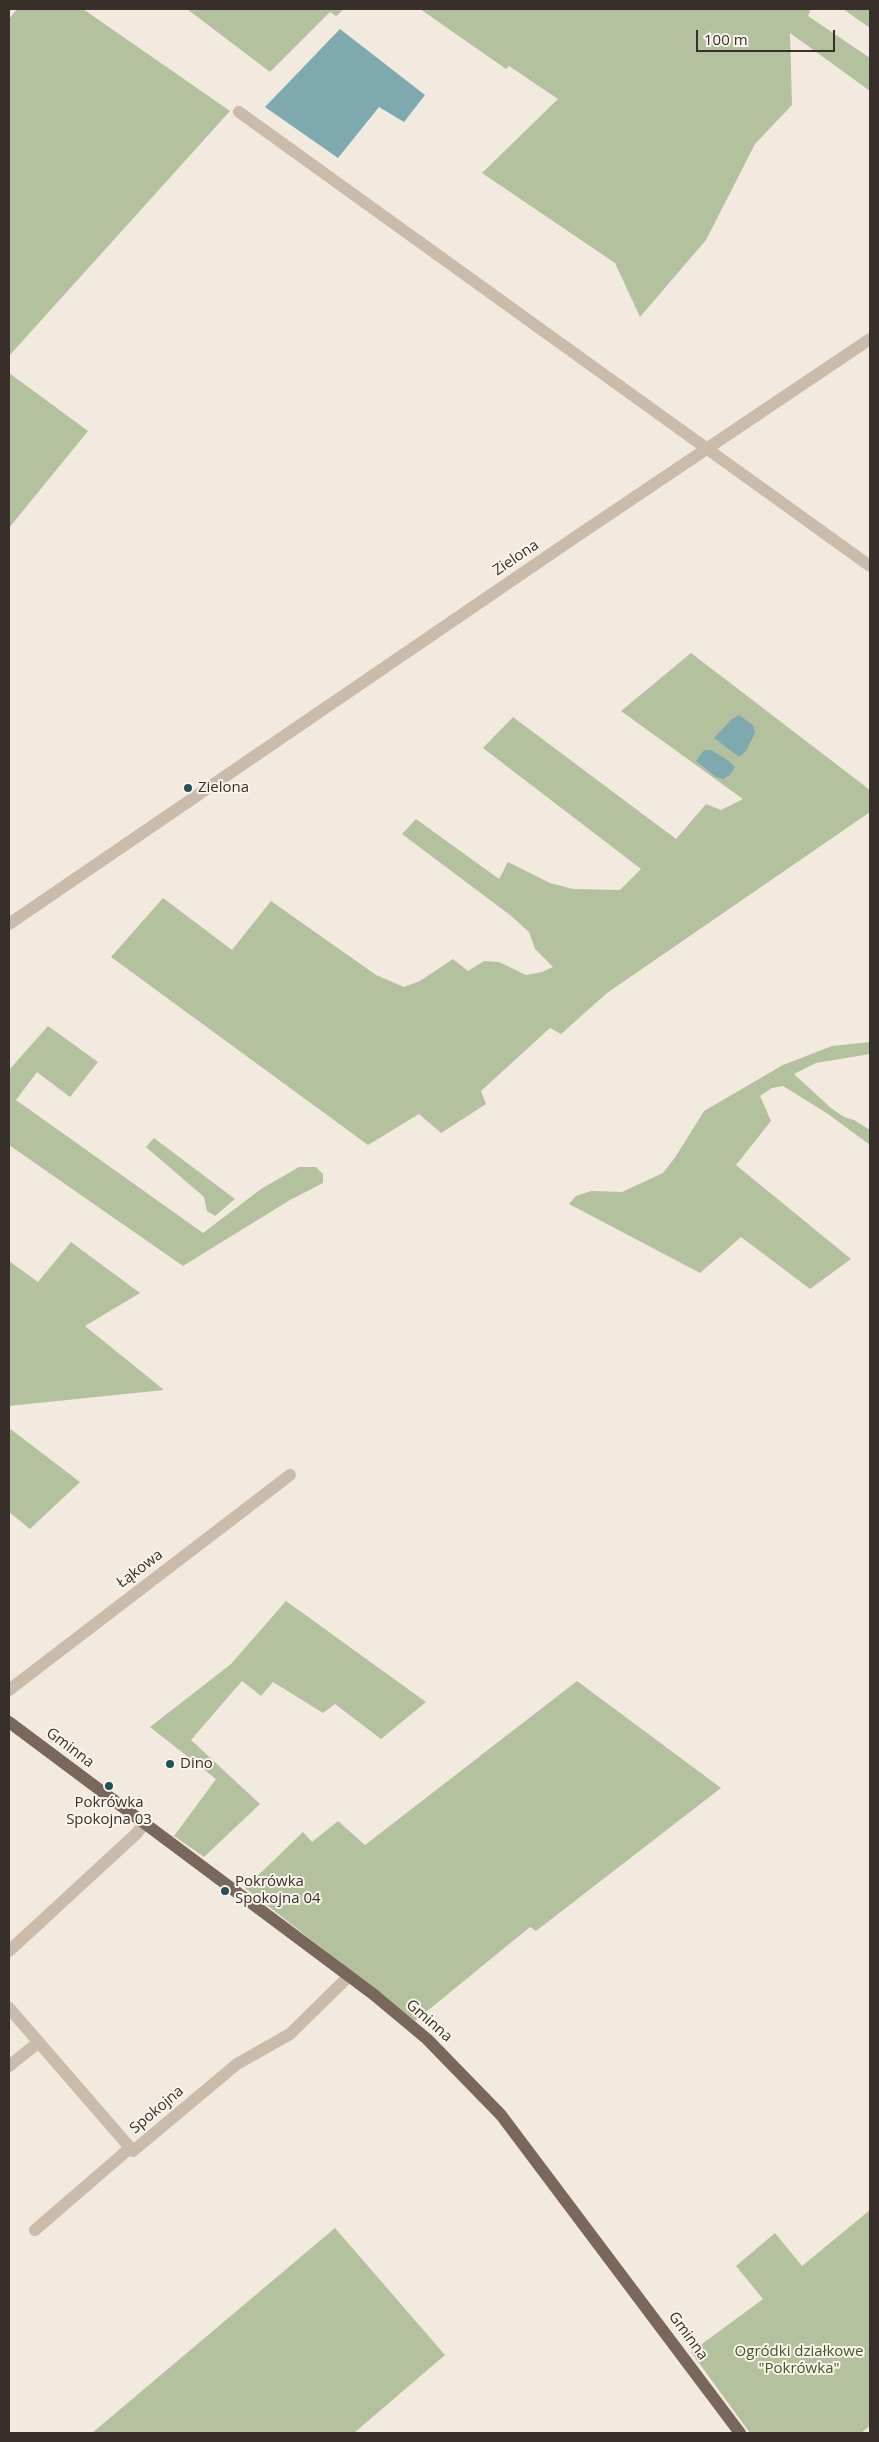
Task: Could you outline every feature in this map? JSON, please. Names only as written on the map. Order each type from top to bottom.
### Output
[{"type":"main road","name":"Gminna","points":[[9,1722],[349,1976],[427,2039],[501,2115],[740,2433]]},
{"type":"street","points":[[239,112],[870,566]]},
{"type":"street","name":"Zielona","points":[[9,924],[870,339]]},
{"type":"street","name":"Łąkowa","points":[[9,1690],[290,1475]]},
{"type":"street","points":[[9,1950],[136,1834],[144,1824]]},
{"type":"street","name":"Spokojna","points":[[9,2008],[133,2151],[238,2064],[290,2034],[349,1976]]},
{"type":"street","points":[[9,2066],[39,2042]]},
{"type":"street","points":[[34,2230],[130,2148]]},
{"type":"green space","points":[[17,9],[83,9],[230,111],[9,356],[9,19]]},
{"type":"green space","points":[[187,9],[344,9],[336,16],[330,12],[270,72]]},
{"type":"green space","points":[[420,9],[811,9],[808,16],[870,58],[870,91],[790,33],[792,105],[755,144],[706,240],[640,317],[615,263],[482,173],[558,99],[509,66],[506,69]]},
{"type":"green space","points":[[843,9],[870,9],[870,28]]},
{"type":"green space","points":[[9,373],[88,431],[9,528]]},
{"type":"green space","points":[[691,653],[870,790],[870,812],[607,993],[561,1034],[550,1028],[481,1091],[486,1104],[441,1133],[419,1114],[368,1145],[111,957],[163,898],[232,950],[271,901],[376,975],[404,987],[420,981],[453,959],[468,971],[484,961],[499,962],[526,975],[542,972],[553,967],[535,949],[529,932],[510,915],[402,834],[416,819],[499,879],[508,862],[550,883],[573,889],[620,890],[641,869],[483,748],[513,717],[676,839],[706,804],[721,810],[743,799],[621,711]]},
{"type":"green space","points":[[48,1026],[98,1062],[70,1097],[37,1072],[16,1100],[203,1233],[261,1189],[299,1167],[316,1167],[323,1174],[323,1183],[290,1200],[183,1266],[9,1145],[9,1070]]},
{"type":"green space","points":[[870,1042],[870,1054],[816,1063],[794,1074],[831,1108],[870,1130],[870,1145],[828,1114],[783,1086],[772,1088],[760,1096],[771,1121],[736,1165],[851,1259],[810,1289],[741,1237],[700,1273],[569,1204],[576,1196],[591,1191],[622,1192],[663,1173],[704,1111],[783,1065],[832,1046]]},
{"type":"green space","points":[[154,1138],[235,1199],[215,1216],[207,1211],[204,1197],[146,1147]]},
{"type":"green space","points":[[71,1242],[140,1293],[85,1326],[164,1390],[9,1406],[9,1261],[38,1282]]},
{"type":"green space","points":[[9,1428],[80,1482],[30,1529],[9,1512]]},
{"type":"green space","points":[[286,1601],[426,1702],[381,1739],[335,1704],[323,1713],[273,1682],[261,1696],[242,1681],[191,1740],[260,1804],[204,1857],[174,1836],[216,1779],[150,1727],[231,1664]]},
{"type":"green space","points":[[577,1681],[721,1788],[536,1931],[530,1927],[415,2021],[245,1888],[303,1832],[312,1842],[338,1821],[365,1845]]},
{"type":"green space","name":"Ogródki działkowe \"Pokrówka\"","points":[[870,2210],[870,2426],[861,2433],[750,2433],[691,2352],[763,2299],[736,2266],[775,2233],[802,2266]]},
{"type":"green space","points":[[335,2228],[445,2355],[354,2433],[92,2433]]},
{"type":"water","points":[[340,29],[425,95],[404,122],[379,107],[338,158],[265,107]]},
{"type":"water","points":[[739,715],[753,725],[755,733],[746,751],[739,757],[714,738],[732,719]]},
{"type":"water","points":[[704,750],[711,750],[729,761],[735,767],[730,775],[723,779],[716,777],[696,761]]},
{"type":"place","name":"Zielona","points":[[188,788]]},
{"type":"place","name":"Dino","points":[[170,1764]]},
{"type":"place","name":"Pokrówka Spokojna 03","points":[[109,1786]]},
{"type":"place","name":"Pokrówka Spokojna 04","points":[[225,1891]]}]
